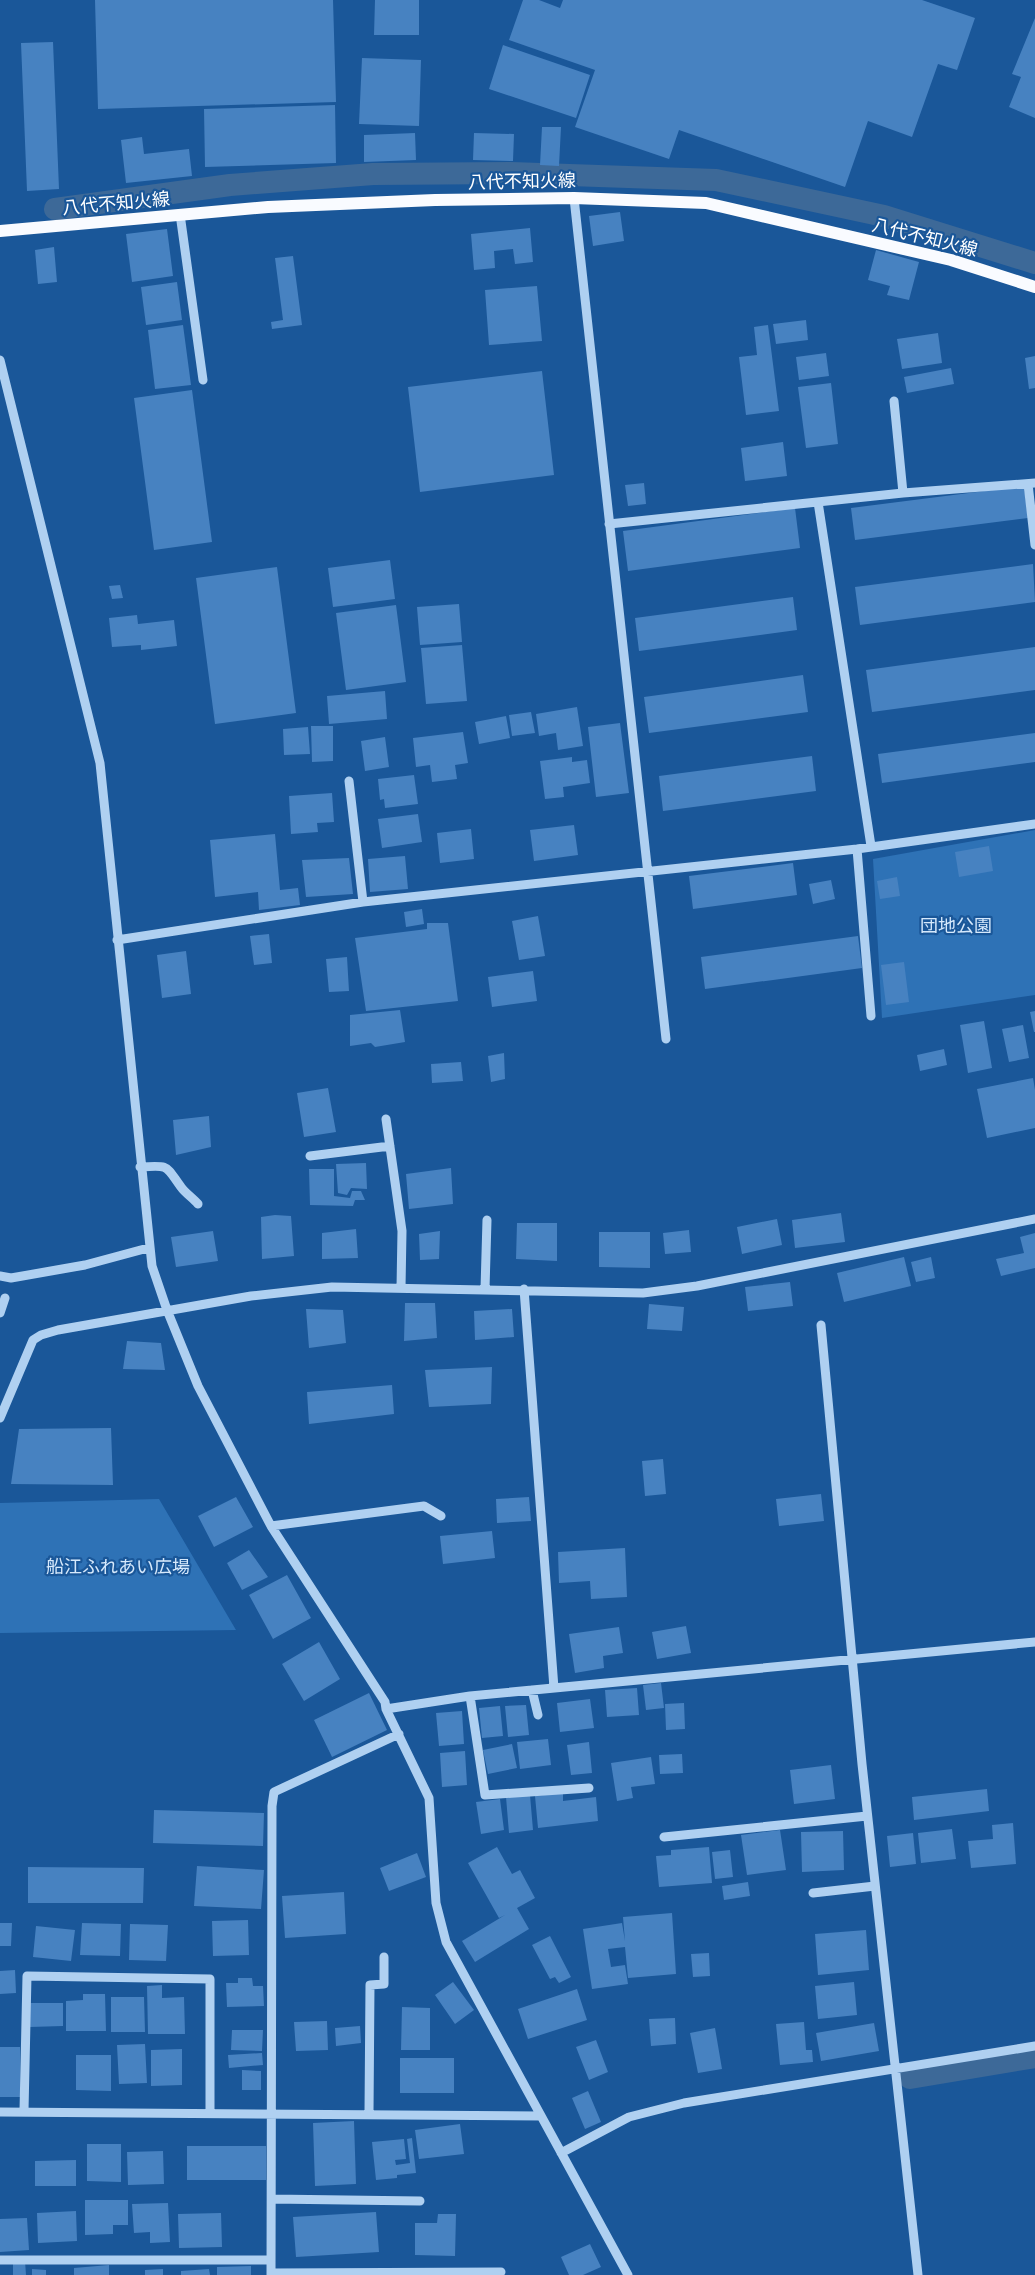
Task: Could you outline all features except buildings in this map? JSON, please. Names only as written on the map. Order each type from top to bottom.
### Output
[{"type":"main road","name":"八代不知火線","points":[[0,232],[268,206],[435,200],[574,198],[706,203],[951,260],[1035,287]]},
{"type":"street","points":[[574,198],[666,1039]]},
{"type":"street","points":[[180,214],[203,380]]},
{"type":"street","points":[[0,360],[100,763],[148,1248],[167,1310],[198,1386],[271,1526],[386,1702],[386,1709],[400,1734],[429,1798],[436,1903],[446,1942],[628,2275]]},
{"type":"street","points":[[894,401],[903,493]]},
{"type":"street","points":[[609,524],[903,493],[1032,484],[1035,545]]},
{"type":"street","points":[[818,502],[871,846]]},
{"type":"street","points":[[349,781],[363,902]]},
{"type":"street","points":[[117,940],[363,902],[858,850],[871,846],[1035,824]]},
{"type":"street","points":[[858,850],[871,1016]]},
{"type":"street","points":[[386,1119],[402,1231],[401,1288]]},
{"type":"street","points":[[310,1156],[390,1146]]},
{"type":"street","points":[[140,1167],[162,1166],[169,1168],[181,1188],[198,1204]]},
{"type":"street","points":[[0,1418],[33,1340],[41,1335],[167,1310],[251,1296],[332,1287],[524,1289],[643,1293],[688,1287],[1035,1219]]},
{"type":"street","points":[[485,1289],[487,1220]]},
{"type":"street","points":[[0,1276],[11,1278],[85,1265],[148,1248]]},
{"type":"street","points":[[524,1289],[554,1688]]},
{"type":"street","points":[[0,1313],[5,1298]]},
{"type":"street","points":[[821,1325],[875,1886],[918,2275]]},
{"type":"street","points":[[271,1526],[424,1506],[441,1516]]},
{"type":"street","points":[[386,1709],[470,1696],[1035,1642]]},
{"type":"street","points":[[532,1690],[538,1715]]},
{"type":"street","points":[[470,1696],[485,1795],[588,1788]]},
{"type":"street","points":[[400,1734],[274,1792],[272,1806],[273,2114],[271,2274],[501,2272]]},
{"type":"street","points":[[664,1837],[868,1816]]},
{"type":"street","points":[[813,1894],[875,1886]]},
{"type":"street","points":[[369,2113],[370,1985],[384,1984],[384,1957]]},
{"type":"street","points":[[24,2112],[27,1976],[210,1979],[210,2113]]},
{"type":"street","points":[[561,2153],[629,2117],[684,2103],[1035,2046]]},
{"type":"street","points":[[0,2112],[369,2113],[541,2116]]},
{"type":"street","points":[[272,2200],[420,2202]]},
{"type":"street","points":[[0,2260],[271,2260]]},
{"type":"green space","name":"団地公園","points":[[1035,830],[1035,995],[882,1018],[873,859]]},
{"type":"green space","name":"船江ふれあい広場","points":[[159,1499],[236,1630],[0,1633],[0,1503]]},
{"type":"waterway","points":[[55,209],[230,185],[373,174],[511,173],[716,180],[884,216],[1035,263]]},
{"type":"waterway","points":[[910,2078],[1035,2057]]}]
